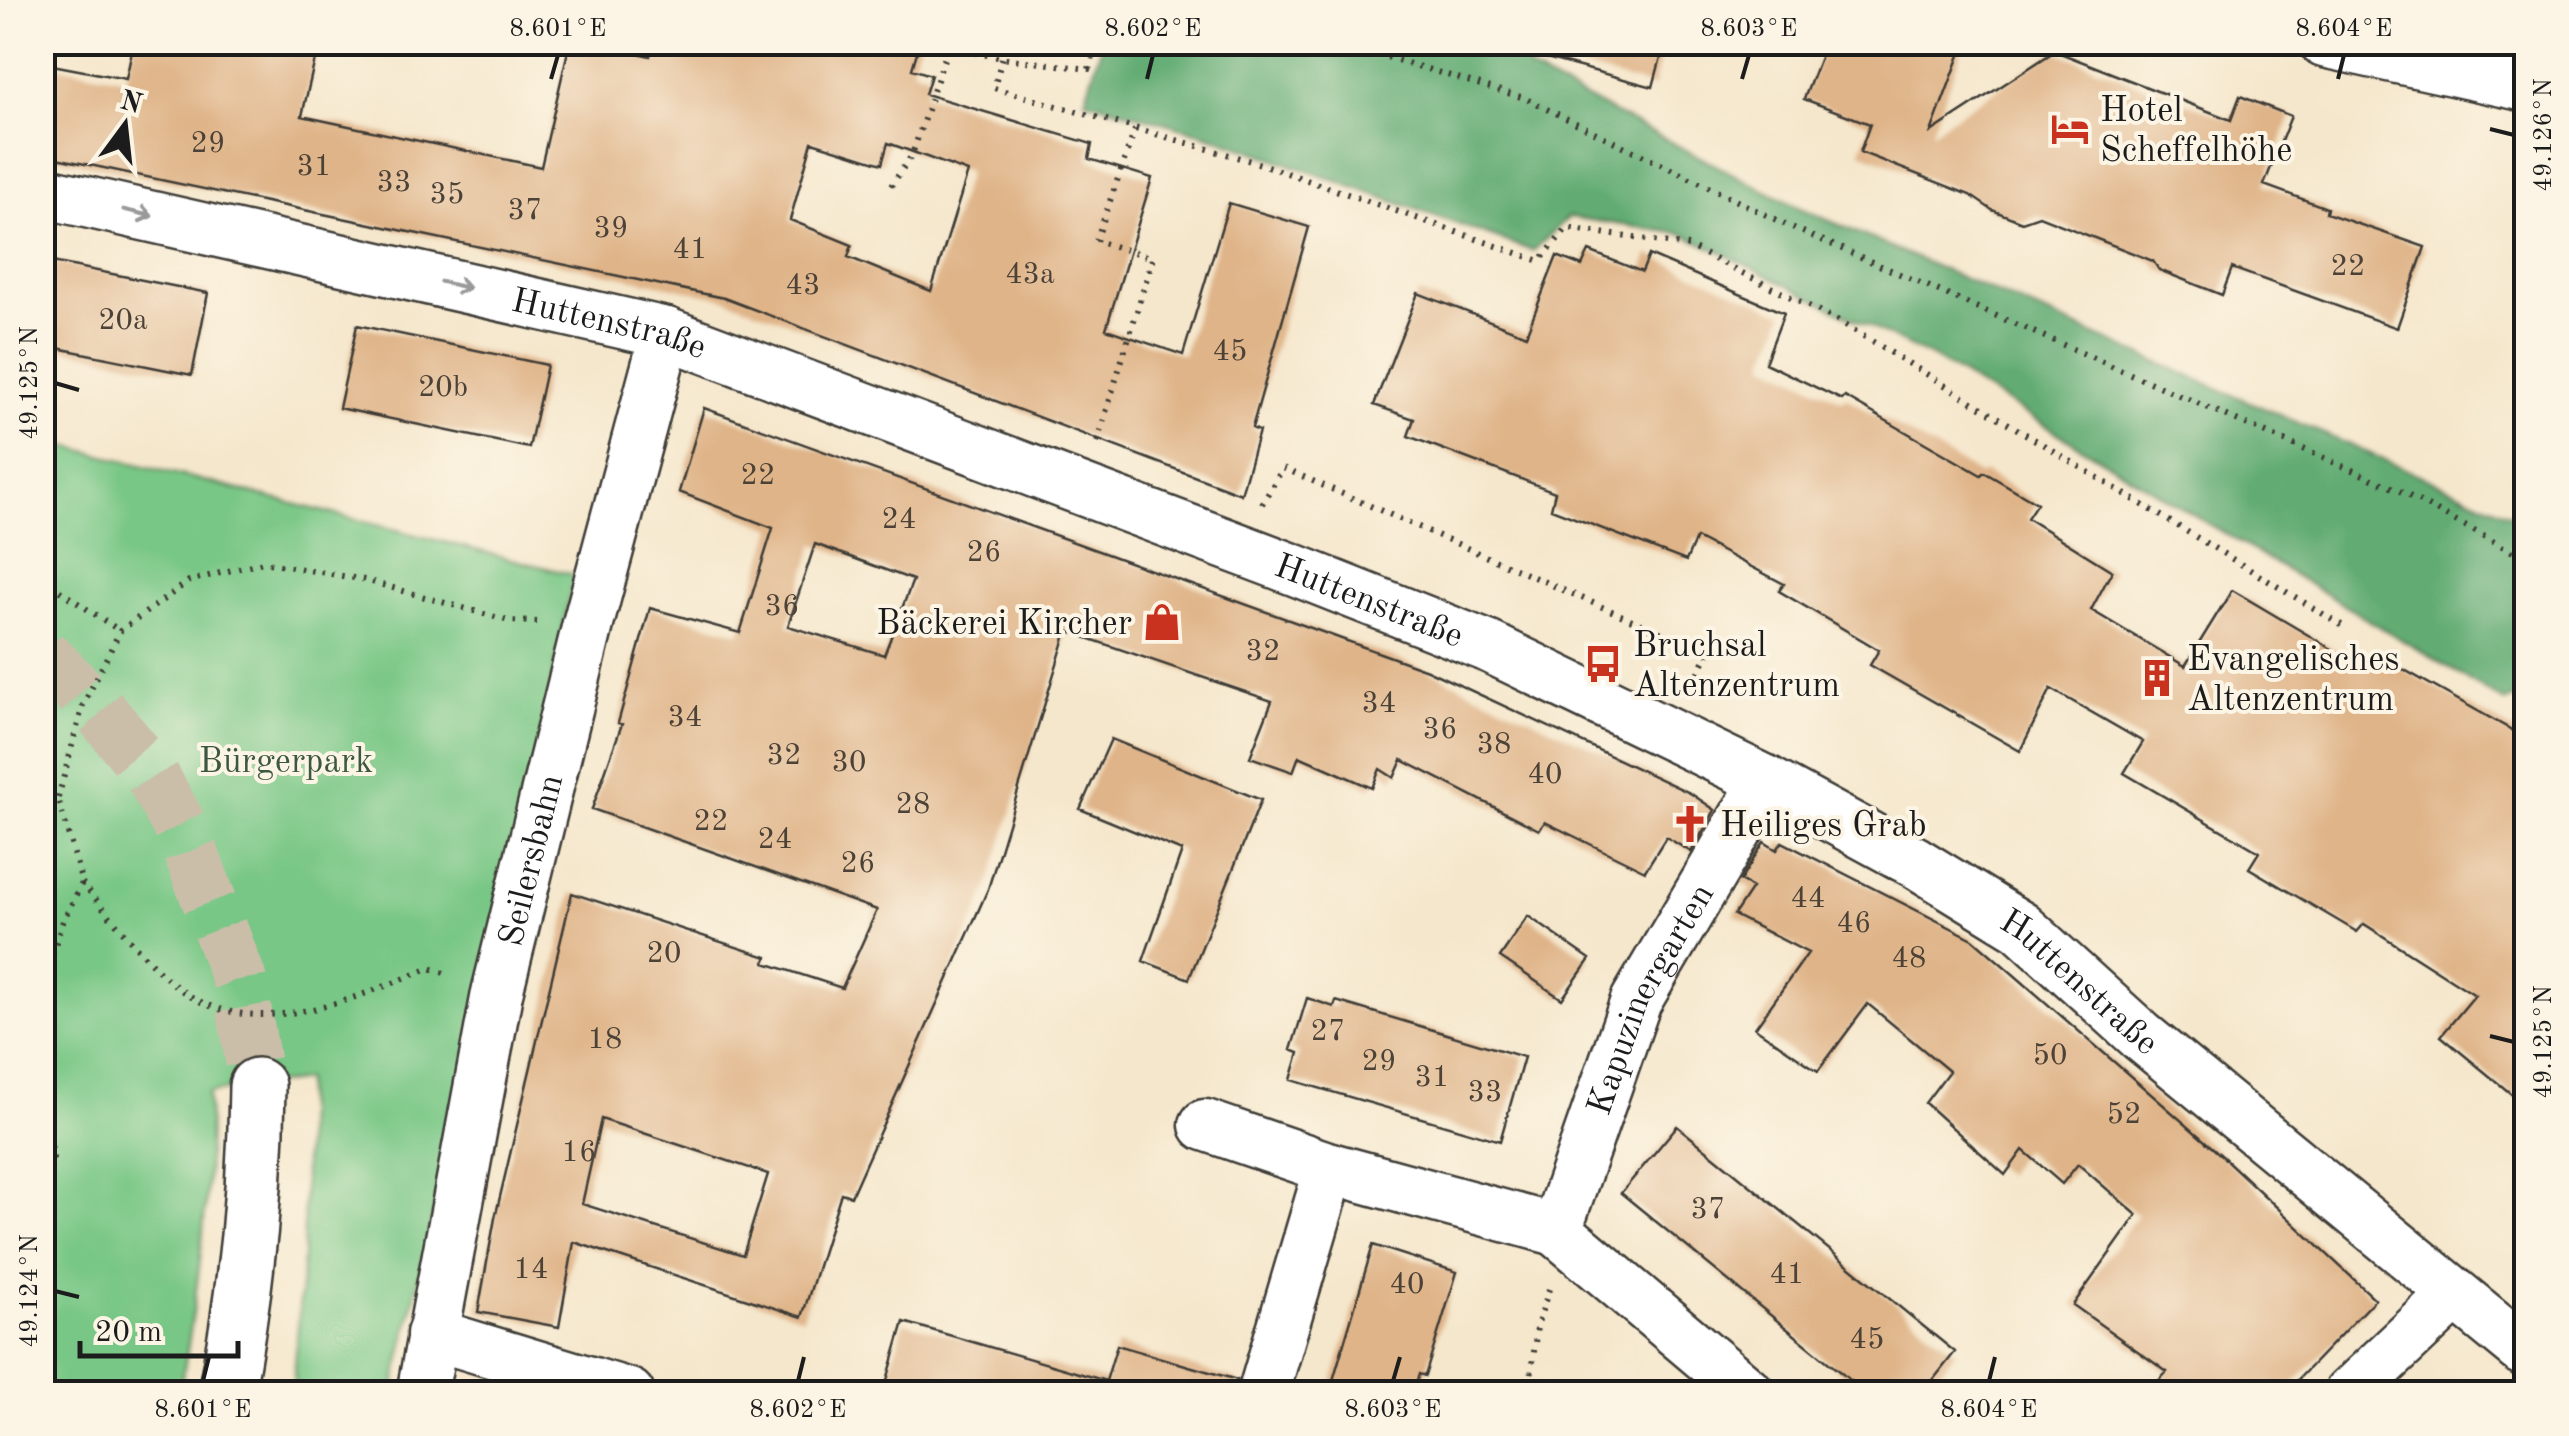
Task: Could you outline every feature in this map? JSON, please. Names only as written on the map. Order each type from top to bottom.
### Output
[{"type":"main road","points":[[226,1394],[251,1232],[257,1086]]},
{"type":"street","points":[[2324,42],[2526,86]]},
{"type":"street","name":"Huttenstraße","points":[[42,192],[666,333],[1487,646],[1766,781],[1915,862],[2021,927],[2141,1036],[2526,1352]]},
{"type":"street","name":"Seilersbahn","points":[[422,1394],[497,993],[588,624],[666,333]]},
{"type":"street","name":"Kapuzinergarten","points":[[1560,1235],[1636,1001],[1766,781]]},
{"type":"street","points":[[1205,1125],[1330,1168],[1560,1235],[1750,1394]]},
{"type":"street","points":[[1263,1394],[1330,1168]]},
{"type":"street","points":[[2349,1394],[2454,1295]]},
{"type":"street","points":[[432,1334],[629,1394]]},
{"type":"path","points":[[890,186],[912,155],[948,47],[1089,69],[1092,57],[1064,42]]},
{"type":"path","points":[[1337,42],[1524,98],[1789,226],[2398,490],[2526,559]]},
{"type":"path","points":[[1430,42],[1492,54]]},
{"type":"path","points":[[1002,58],[994,88],[1261,164],[1540,262],[1567,228],[1688,246],[1837,320],[2348,630]]},
{"type":"path","points":[[1078,438],[1096,445],[1153,258],[1096,242],[1136,127]]},
{"type":"path","points":[[1259,509],[1283,468],[1708,653],[1671,733]]},
{"type":"path","points":[[430,968],[348,1002],[292,1012],[231,1014],[182,991],[130,939],[82,882],[58,798],[83,705],[120,631],[190,581],[262,562],[365,580],[509,621],[588,624]]},
{"type":"path","points":[[42,579],[120,631]]},
{"type":"path","points":[[42,796],[58,798]]},
{"type":"path","points":[[42,984],[63,921],[82,882]]},
{"type":"path","points":[[42,1084],[53,1158],[42,1200]]},
{"type":"path","points":[[1529,1394],[1538,1326],[1560,1235]]},
{"type":"green space","points":[[1102,43],[1530,43],[1528,69],[1800,208],[2526,521],[2526,695],[2505,702],[1933,358],[1683,234],[1569,217],[1533,251],[1207,135],[1085,100]]},
{"type":"green space","points":[[2390,43],[2526,43],[2526,73]]},
{"type":"green space","name":"Bürgerpark","points":[[42,440],[574,575],[393,1393],[293,1393],[303,1254],[305,1080],[208,1093],[202,1243],[180,1393],[43,1393]]},
{"type":"building","points":[[134,42],[319,42],[302,116],[541,167],[570,42],[590,42],[650,56],[654,42],[920,42],[912,69],[931,75],[925,94],[1092,144],[1089,159],[1152,178],[1106,329],[1183,355],[1229,203],[1309,227],[1252,428],[1259,431],[1241,494],[724,298],[42,155],[42,63],[126,79]],"holes":[[[812,142],[882,164],[888,143],[968,172],[931,291],[848,257],[852,245],[790,220]]]},
{"type":"building","points":[[1541,42],[1665,42],[1653,87],[1539,56]]},
{"type":"building","points":[[1826,42],[1965,42],[1931,132],[2055,51],[2231,120],[2240,96],[2291,116],[2264,185],[2327,208],[2326,213],[2425,247],[2397,328],[2232,268],[2222,295],[2159,270],[2153,261],[2039,216],[2022,222],[1992,210],[1970,195],[1860,152],[1870,124],[1804,99]]},
{"type":"building","name":"Evangelisches Altenzentrum","points":[[1589,251],[1642,272],[1649,255],[1784,313],[1765,363],[1842,400],[1845,397],[2037,503],[2027,518],[2112,571],[2091,610],[2185,666],[2232,590],[2364,668],[2374,653],[2526,738],[2526,1106],[2441,1036],[2475,995],[2364,924],[2357,932],[2249,868],[2259,852],[2124,773],[2143,742],[2051,689],[2020,751],[1870,665],[1879,650],[1779,591],[1784,584],[1696,538],[1686,561],[1551,509],[1555,492],[1408,436],[1414,419],[1374,405],[1418,293],[1526,335],[1557,256],[1582,266]]},
{"type":"building","points":[[42,260],[208,293],[192,375],[42,345]]},
{"type":"building","points":[[357,325],[547,365],[529,448],[339,408]]},
{"type":"building","points":[[704,408],[1427,670],[1690,793],[1715,810],[1691,852],[1666,837],[1645,871],[1545,822],[1539,830],[1402,760],[1394,778],[1380,769],[1372,788],[1299,756],[1293,772],[1250,757],[1272,701],[1067,631],[988,889],[851,1196],[841,1193],[802,1317],[574,1242],[559,1327],[478,1312],[495,1218],[572,893],[767,957],[765,963],[842,988],[877,910],[592,809],[622,724],[618,723],[650,608],[740,633],[773,528],[679,492]],"holes":[[[815,544],[913,580],[884,655],[788,626]],[[601,1119],[768,1174],[743,1255],[582,1204]]]},
{"type":"building","points":[[1111,739],[1261,800],[1189,979],[1143,961],[1182,851],[1080,809]]},
{"type":"building","points":[[1764,842],[1777,850],[1782,842],[1973,939],[2222,1156],[2375,1299],[2284,1394],[2146,1394],[2167,1372],[2073,1305],[2137,1215],[2078,1164],[2062,1184],[2023,1150],[2005,1175],[1925,1103],[1949,1071],[1868,1004],[1818,1071],[1755,1028],[1808,953],[1734,915],[1752,888],[1740,881]]},
{"type":"building","points":[[1528,916],[1590,959],[1562,999],[1500,957]]},
{"type":"building","points":[[1307,998],[1334,1007],[1336,1001],[1524,1057],[1500,1141],[1291,1080],[1299,1053],[1291,1050]]},
{"type":"building","points":[[1677,1126],[1955,1352],[1922,1394],[1867,1394],[1621,1193]]},
{"type":"building","points":[[1373,1245],[1457,1272],[1425,1376],[1419,1374],[1413,1394],[1329,1394]]},
{"type":"building","points":[[904,1322],[1106,1381],[1117,1345],[1237,1380],[1235,1394],[883,1394]]},
{"type":"tunnel","points":[[42,654],[103,715],[150,772],[184,834],[239,979],[257,1086]]},
{"type":"place","name":"Hotel Scheffelhöhe","points":[[2070,129]]},
{"type":"place","name":"Bäckerei Kircher","points":[[1162,622]]},
{"type":"place","name":"Bruchsal Altenzentrum","points":[[1603,664]]},
{"type":"place","name":"Evangelisches Altenzentrum","points":[[2157,678]]},
{"type":"place","name":"Heiliges Grab","points":[[1690,824]]}]
